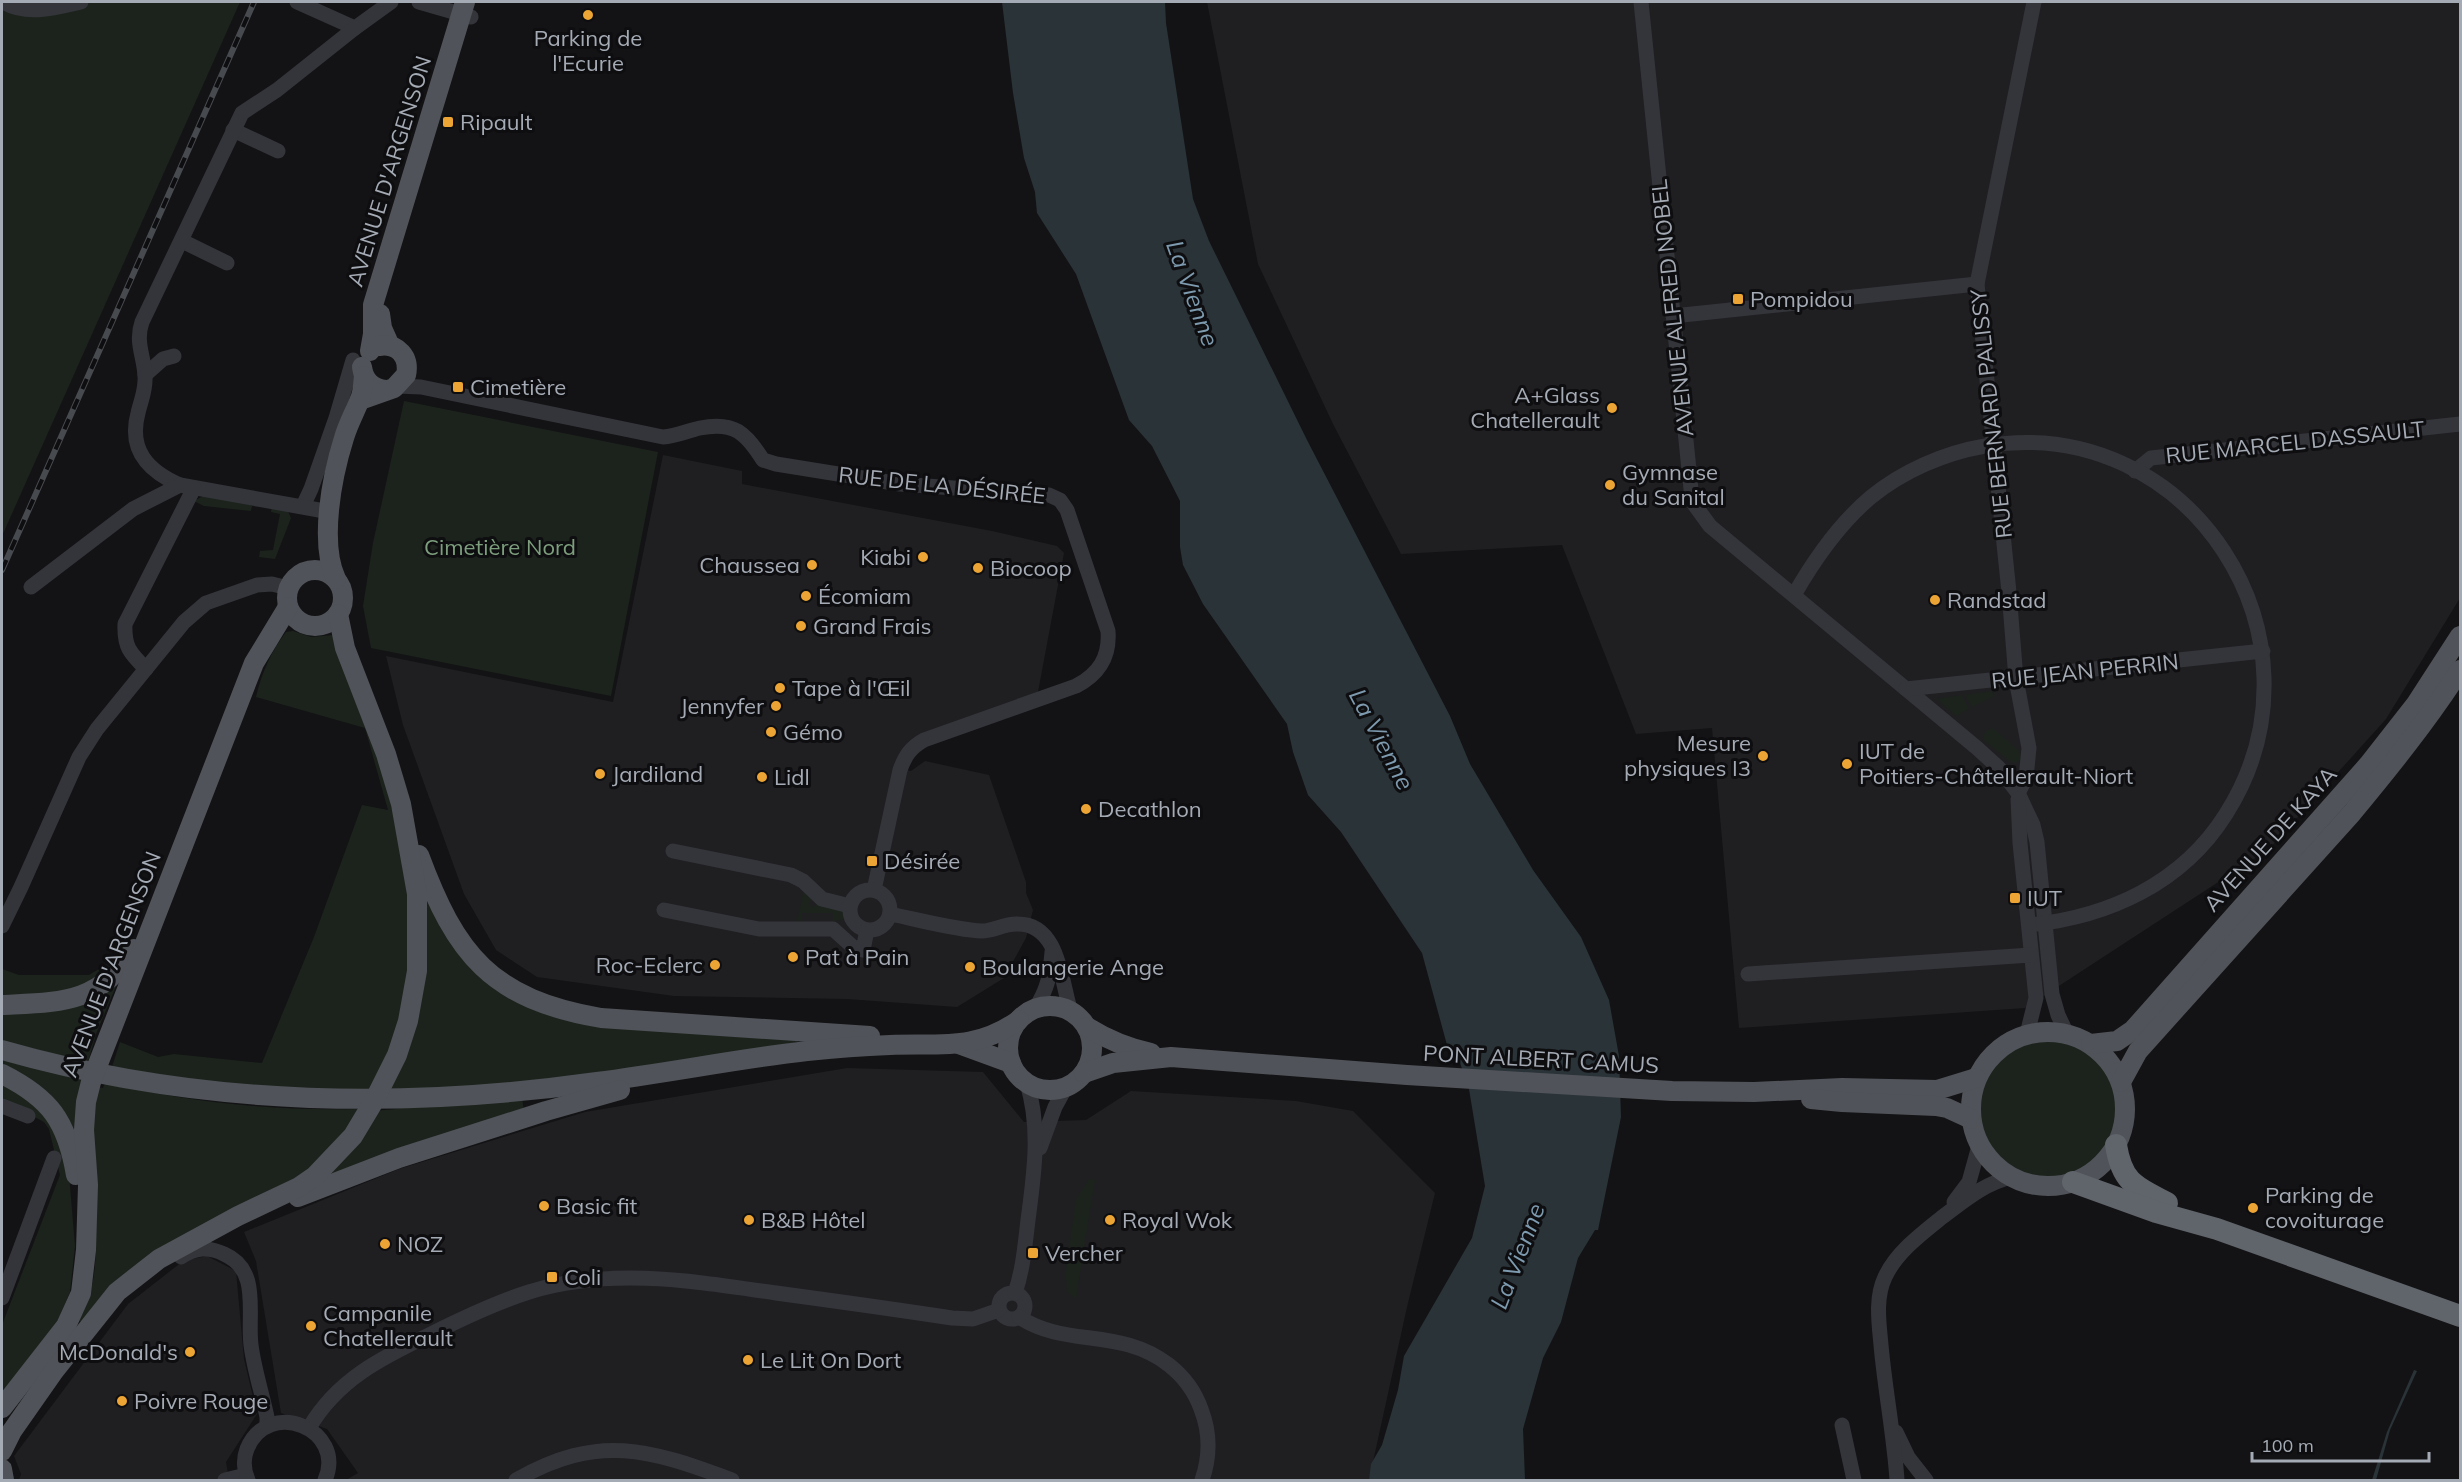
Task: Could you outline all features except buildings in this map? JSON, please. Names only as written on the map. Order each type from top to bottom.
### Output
[{"type":"highway","points":[[2116,1145],[2119,1163],[2124,1175],[2132,1184],[2217,1229]]},
{"type":"highway","points":[[2073,1182],[2156,1212],[2217,1229],[2460,1316]]},
{"type":"main road","name":"AVENUE D'ARGENSON","points":[[390,346],[381,324],[381,308],[468,8]]},
{"type":"main road","name":"AVENUE D'ARGENSON","points":[[361,355],[373,334],[373,305],[468,8]]},
{"type":"main road","points":[[360,400],[391,388],[406,375],[407,366],[402,353],[390,346],[379,346],[361,355],[364,376],[360,400],[349,422],[340,450],[329,517],[330,564],[343,596],[338,614],[345,648],[387,754],[401,804],[437,900],[458,939],[480,966],[496,980],[517,993],[556,1009],[601,1018],[873,1036],[890,1045]]},
{"type":"main road","points":[[364,376],[373,386],[391,388]]},
{"type":"main road","points":[[329,517],[303,572],[292,582],[288,598],[297,620],[311,626],[326,624],[338,614]]},
{"type":"main road","points":[[303,572],[317,570],[336,579]]},
{"type":"main road","name":"AVENUE D'ARGENSON","points":[[2,1408],[34,1369],[72,1315],[81,1293],[88,1185],[84,1130],[87,1093],[254,663],[288,598]]},
{"type":"main road","points":[[2394,734],[2460,620]]},
{"type":"main road","name":"AVENUE DE KAYA","points":[[2091,1044],[2117,1041],[2133,1030],[2394,734],[2460,636]]},
{"type":"main road","name":"AVENUE DE KAYA","points":[[2121,1082],[2138,1051],[2384,775],[2431,714],[2460,670]]},
{"type":"main road","points":[[2,1451],[12,1431],[91,1322],[131,1280],[159,1259],[193,1240],[299,1188],[315,1176],[353,1136],[386,1079],[408,1021],[417,972],[417,894],[401,804]]},
{"type":"main road","points":[[2,1005],[71,1000],[98,988],[111,978],[127,960],[162,899]]},
{"type":"main road","points":[[2,1050],[114,1076],[204,1090],[288,1097],[397,1099],[462,1096],[596,1082],[711,1063],[816,1050],[890,1045],[959,1044],[992,1036],[1027,1014],[1050,1006],[1071,1012],[1087,1027],[1106,1039],[1128,1048],[1171,1057]]},
{"type":"main road","points":[[1027,1014],[1010,1036],[1008,1046],[1011,1063],[1015,1071],[1027,1083],[1046,1090],[1066,1087],[1084,1072],[1089,1064],[1092,1050],[1087,1027]]},
{"type":"main road","points":[[2047,1031],[2067,1034],[2091,1044],[2104,1055],[2121,1082],[2125,1098],[2125,1114],[2116,1145],[2105,1161],[2090,1174],[2073,1182],[2052,1186],[2031,1184],[2011,1177],[1999,1169],[1979,1146],[1971,1119],[1971,1098],[1976,1078],[1996,1050],[2011,1040],[2027,1034],[2047,1031]]},
{"type":"main road","points":[[959,1044],[1011,1063]]},
{"type":"main road","points":[[1084,1072],[1113,1062],[1171,1057]]},
{"type":"main road","name":"PONT ALBERT CAMUS","points":[[1171,1057],[1407,1075],[1672,1091],[1754,1092]]},
{"type":"main road","points":[[193,1240],[399,1158],[581,1100],[679,1077],[711,1063]]},
{"type":"main road","points":[[2,1074],[39,1096],[59,1122],[70,1147],[86,1219]]},
{"type":"main road","points":[[1754,1092],[1842,1088],[1937,1090],[1976,1078]]},
{"type":"main road","points":[[1754,1092],[1842,1102],[1936,1106],[1947,1108],[1971,1119]]},
{"type":"street","points":[[3,2],[22,10],[39,10],[81,2]]},
{"type":"street","points":[[297,2],[355,28]]},
{"type":"street","points":[[329,517],[303,506],[187,486],[163,478],[149,467],[140,453],[135,433],[138,413],[146,391],[139,346],[140,329],[233,130],[248,108],[277,90],[390,2]]},
{"type":"street","points":[[419,2],[468,8]]},
{"type":"street","name":"AVENUE ALFRED NOBEL","points":[[1641,2],[1694,504],[1710,526],[1999,768],[2018,793],[2027,809],[2037,842],[2036,925],[2031,955],[2036,998],[2027,1034]]},
{"type":"street","name":"RUE BERNARD PALISSY","points":[[2018,793],[2026,778],[2029,748],[2016,679],[1977,284],[2034,2]]},
{"type":"street","points":[[233,130],[278,151]]},
{"type":"street","points":[[182,241],[227,264]]},
{"type":"street","points":[[1673,316],[1977,284]]},
{"type":"street","points":[[303,506],[361,355]]},
{"type":"street","points":[[145,375],[163,359],[174,356]]},
{"type":"street","points":[[407,366],[422,387]]},
{"type":"street","name":"RUE DE LA DÉSIRÉE","points":[[391,388],[422,387],[663,437],[672,437],[700,428],[731,427],[751,440],[763,460],[776,464],[900,484],[1049,495],[1060,500],[1067,510],[1108,631],[1108,646],[1104,661],[1094,675],[1076,686],[912,747],[904,758],[900,770],[874,890]]},
{"type":"street","name":"RUE MARCEL DASSAULT","points":[[2135,471],[2151,458],[2460,424]]},
{"type":"street","points":[[1794,595],[1827,545],[1871,497],[1900,477],[1931,462],[1972,448],[1993,445],[2022,442],[2052,445],[2108,459],[2135,471],[2163,488],[2188,508],[2223,548],[2243,586],[2254,614],[2263,651],[2264,703],[2256,751],[2246,779],[2218,827],[2199,850],[2176,871],[2124,903],[2094,914],[2036,925]]},
{"type":"street","points":[[31,587],[133,509],[187,486]]},
{"type":"street","points":[[146,669],[130,652],[124,639],[125,624],[187,486]]},
{"type":"street","points":[[2,926],[79,757],[97,729],[184,622],[206,603],[260,584],[288,598]]},
{"type":"street","name":"RUE JEAN PERRIN","points":[[1906,689],[2263,651]]},
{"type":"street","points":[[673,851],[791,875],[803,881],[822,899],[849,906]]},
{"type":"street","points":[[874,890],[887,899],[890,914],[882,927],[867,930],[855,924],[851,919],[849,906],[858,893],[874,890]]},
{"type":"street","points":[[664,909],[759,929],[833,929],[853,947],[863,950],[867,930]]},
{"type":"street","points":[[890,914],[980,931],[1013,924],[1028,925],[1042,932],[1052,946],[1059,963],[1071,1012]]},
{"type":"street","name":"AVENUE ALFRED NOBEL","points":[[2036,925],[2052,994],[2067,1034]]},
{"type":"street","points":[[1027,1014],[1046,992],[1052,946]]},
{"type":"street","points":[[1748,974],[2031,955]]},
{"type":"street","points":[[1015,1293],[1022,1269],[1036,1159],[1036,1122],[1027,1083]]},
{"type":"street","points":[[1036,1159],[1054,1107],[1066,1087]]},
{"type":"street","points":[[2,1106],[28,1116]]},
{"type":"street","points":[[1934,1224],[1969,1182],[1979,1146]]},
{"type":"street","points":[[2,1298],[54,1158]]},
{"type":"street","points":[[1897,1480],[1883,1372],[1879,1320],[1880,1293],[1884,1279],[1896,1258],[1934,1224],[1981,1188],[2011,1177]]},
{"type":"street","points":[[91,1322],[146,1278],[184,1255],[202,1248],[228,1256],[241,1266],[248,1282],[251,1345],[267,1426]]},
{"type":"street","points":[[309,1428],[329,1400],[349,1380],[393,1351],[504,1301],[530,1292],[580,1282],[626,1277],[674,1279],[952,1318],[973,1319],[999,1310]]},
{"type":"street","points":[[999,1310],[1001,1298],[1007,1293],[1015,1293],[1022,1297],[1025,1304],[1024,1311],[1019,1317]]},
{"type":"street","points":[[999,1310],[1007,1318],[1019,1317],[1035,1328],[1046,1331],[1115,1341],[1139,1347],[1156,1355],[1175,1370],[1199,1402],[1206,1421],[1209,1438],[1202,1480]]},
{"type":"street","points":[[1890,1418],[1908,1457],[1926,1480]]},
{"type":"street","points":[[225,1480],[247,1478],[246,1452],[250,1442],[267,1426],[281,1422],[296,1423],[309,1428],[319,1437],[326,1448],[329,1461],[325,1480]]},
{"type":"street","points":[[1842,1425],[1854,1480]]},
{"type":"street","points":[[516,1480],[549,1463],[584,1453],[615,1450],[646,1451],[732,1480]]},
{"type":"shaded area","points":[[1207,2],[2460,2],[2460,598],[2386,719],[2269,849],[2025,1008],[1739,1028],[1712,728],[1636,734],[1562,545],[1401,554],[1333,424],[1258,264]]},
{"type":"shaded area","points":[[663,455],[742,471],[742,484],[992,531],[1057,546],[1064,553],[1038,692],[923,735],[895,767],[911,771],[925,761],[989,775],[1026,882],[1026,893],[1033,910],[1026,938],[1004,978],[957,1007],[847,999],[674,996],[537,977],[496,950],[464,894],[403,725],[386,656],[613,702]]},
{"type":"shaded area","points":[[847,1068],[983,1072],[1024,1122],[1086,1120],[1131,1091],[1296,1101],[1353,1111],[1435,1193],[1369,1480],[346,1480],[358,1473],[327,1429],[281,1413],[256,1261],[244,1232],[399,1169],[585,1112]]},
{"type":"shaded area","points":[[207,1256],[236,1271],[244,1359],[257,1414],[226,1462],[229,1480],[19,1480],[21,1474],[14,1456],[128,1304],[183,1261]]},
{"type":"green space","points":[[2,2],[240,2],[2,536]]},
{"type":"green space","name":"Cimetière Nord","points":[[404,401],[658,452],[611,696],[371,648],[363,606],[373,543]]},
{"type":"green space","points":[[205,495],[260,507],[252,506],[251,511],[204,506],[194,501]]},
{"type":"green space","points":[[272,506],[286,507],[291,518],[275,559],[259,557],[260,551],[273,550],[280,514],[271,512]]},
{"type":"green space","points":[[293,631],[311,637],[333,635],[381,764],[410,883],[412,980],[377,1089],[285,1090],[168,1078],[112,1067],[120,1042],[158,1057],[174,1054],[262,1063],[314,937],[362,805],[388,810],[365,728],[256,697],[271,655],[286,632]]},
{"type":"green space","points":[[1992,691],[1994,696],[1972,707],[1965,695]]},
{"type":"green space","points":[[1962,695],[1969,709],[1956,716],[1937,699]]},
{"type":"green space","points":[[1993,728],[2019,751],[2021,759],[2018,762],[2011,762],[1983,739],[1985,732]]},
{"type":"green space","points":[[804,889],[812,899],[809,904],[813,908],[817,903],[843,911],[848,919],[833,921],[833,913],[802,913],[802,922],[797,922]]},
{"type":"green space","points":[[421,891],[515,998],[797,1037],[798,1042],[592,1075],[451,1089],[385,1090],[400,1058]]},
{"type":"green space","points":[[130,930],[118,964],[87,989],[2,1000],[2,969],[19,975],[89,975],[112,961]]},
{"type":"green space","points":[[119,979],[96,1034],[88,1062],[2,1041],[2,1009]]},
{"type":"green space","points":[[2048,1039],[2075,1045],[2087,1051],[2097,1060],[2106,1070],[2112,1082],[2118,1109],[2112,1136],[2106,1148],[2097,1158],[2087,1167],[2075,1173],[2048,1179],[2021,1173],[2009,1167],[1999,1158],[1990,1148],[1984,1136],[1978,1109],[1984,1082],[1990,1070],[1999,1060],[2009,1051],[2021,1045]]},
{"type":"green space","points":[[2,1057],[83,1080],[75,1138],[2,1069]]},
{"type":"green space","points":[[2,1081],[23,1093],[54,1126],[69,1174],[75,1246],[70,1292],[58,1320],[2,1394],[2,1325],[60,1175],[49,1129],[44,1122],[2,1100]]},
{"type":"green space","points":[[105,1083],[136,1090],[231,1104],[358,1109],[361,1112],[305,1176],[146,1258],[115,1284],[82,1323],[79,1320],[88,1301],[93,1281],[96,1240],[90,1156],[91,1131],[97,1087],[103,1088]]},
{"type":"green space","points":[[522,1098],[524,1112],[329,1180],[321,1175],[373,1111]]},
{"type":"green space","points":[[1089,1179],[1095,1180],[1076,1299],[1068,1292],[1065,1274],[1076,1200]]},
{"type":"water","name":"La Vienne","points":[[1002,2],[1165,2],[1166,23],[1193,199],[1209,241],[1307,440],[1450,716],[1470,764],[1533,870],[1581,937],[1609,1000],[1619,1056],[1621,1117],[1598,1230],[1595,1230],[1578,1258],[1561,1322],[1543,1358],[1523,1429],[1525,1480],[1369,1480],[1371,1464],[1382,1445],[1398,1390],[1404,1356],[1472,1238],[1485,1186],[1469,1089],[1460,1063],[1447,1045],[1422,953],[1341,832],[1308,795],[1293,752],[1287,724],[1203,604],[1183,565],[1180,547],[1180,501],[1152,446],[1129,420],[1076,274],[1037,213],[1035,192],[1024,158],[1013,93]]},
{"type":"water","points":[[2414,1370],[2417,1371],[2390,1430],[2376,1480],[2372,1480],[2387,1432]]},
{"type":"railway","points":[[2,570],[254,2]]},
{"type":"place","name":"Parking de l'Ecurie","points":[[588,15]]},
{"type":"place","name":"Ripault","points":[[448,122]]},
{"type":"place","name":"Pompidou","points":[[1738,299]]},
{"type":"place","name":"Cimetière","points":[[458,387]]},
{"type":"place","name":"A+Glass Chatellerault","points":[[1612,408]]},
{"type":"place","name":"Gymnase du Sanital","points":[[1610,485]]},
{"type":"place","name":"Kiabi","points":[[923,557]]},
{"type":"place","name":"Chaussea","points":[[812,565]]},
{"type":"place","name":"Biocoop","points":[[978,568]]},
{"type":"place","name":"Écomiam","points":[[806,596]]},
{"type":"place","name":"Randstad","points":[[1935,600]]},
{"type":"place","name":"Grand Frais","points":[[801,626]]},
{"type":"place","name":"Tape à l'Œil","points":[[780,688]]},
{"type":"place","name":"Jennyfer","points":[[776,706]]},
{"type":"place","name":"Gémo","points":[[771,732]]},
{"type":"place","name":"Mesure physiques I3","points":[[1763,756]]},
{"type":"place","name":"IUT de Poitiers-Châtellerault-Niort","points":[[1847,764]]},
{"type":"place","name":"Jardiland","points":[[600,774]]},
{"type":"place","name":"Lidl","points":[[762,777]]},
{"type":"place","name":"Decathlon","points":[[1086,809]]},
{"type":"place","name":"Désirée","points":[[872,861]]},
{"type":"place","name":"IUT","points":[[2015,898]]},
{"type":"place","name":"Pat à Pain","points":[[793,957]]},
{"type":"place","name":"Roc-Eclerc","points":[[715,965]]},
{"type":"place","name":"Boulangerie Ange","points":[[970,967]]},
{"type":"place","name":"Basic fit","points":[[544,1206]]},
{"type":"place","name":"Parking de covoiturage","points":[[2253,1208]]},
{"type":"place","name":"B&B Hôtel","points":[[749,1220]]},
{"type":"place","name":"Royal Wok","points":[[1110,1220]]},
{"type":"place","name":"NOZ","points":[[385,1244]]},
{"type":"place","name":"Vercher","points":[[1033,1253]]},
{"type":"place","name":"Coli","points":[[552,1277]]},
{"type":"place","name":"Campanile Chatellerault","points":[[311,1326]]},
{"type":"place","name":"McDonald's","points":[[190,1352]]},
{"type":"place","name":"Le Lit On Dort","points":[[748,1360]]},
{"type":"place","name":"Poivre Rouge","points":[[122,1401]]}]
